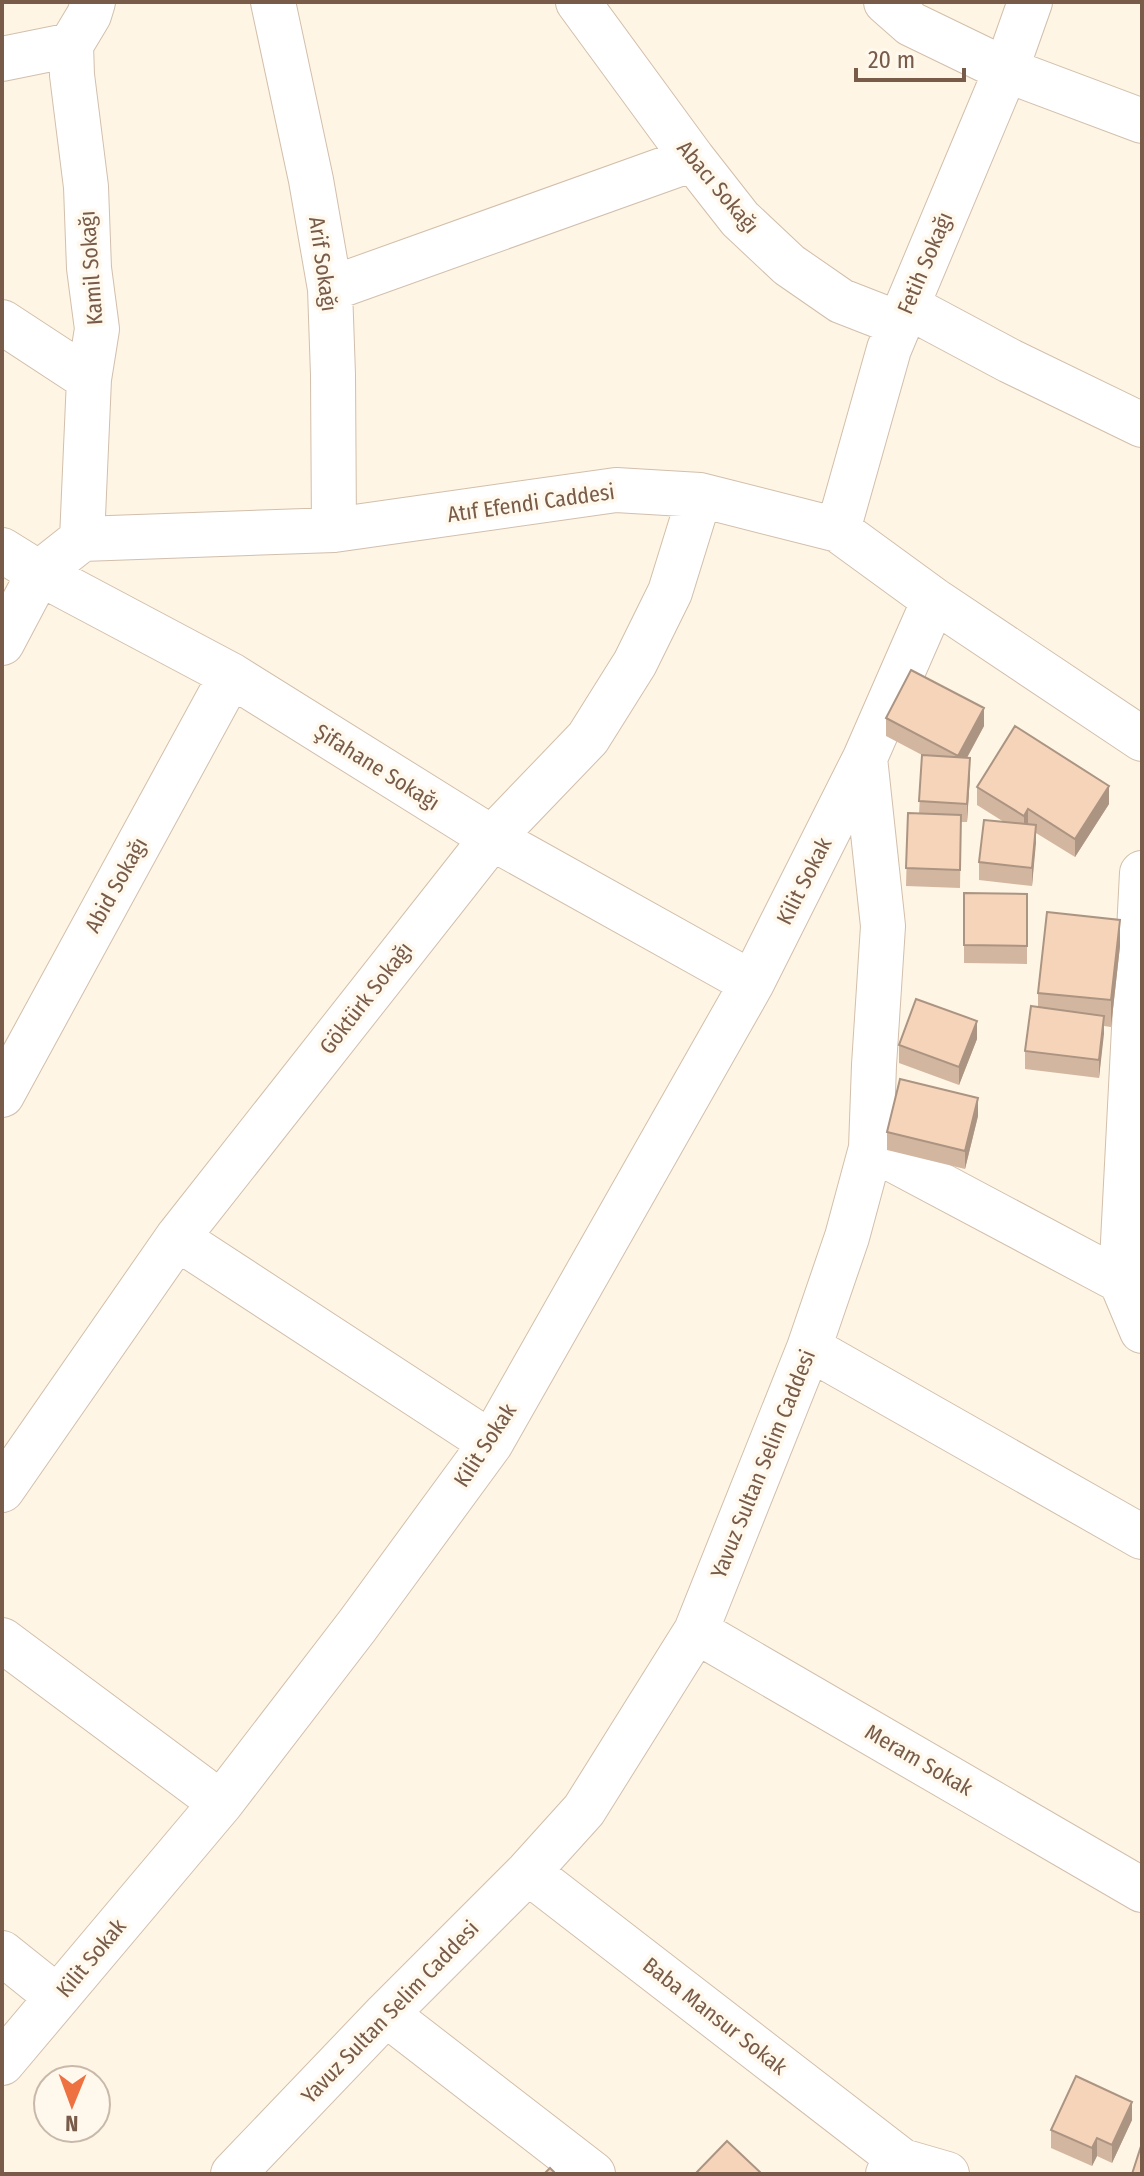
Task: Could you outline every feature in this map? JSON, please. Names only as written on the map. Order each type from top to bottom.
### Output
[{"type":"street","points":[[2,59],[71,45],[93,2]]},
{"type":"street","name":"Arif Sokağı","points":[[273,2],[311,180],[330,289],[334,530]]},
{"type":"street","name":"Abacı Sokağı","points":[[578,2],[740,219],[789,265],[841,301],[903,315],[1010,361],[1142,425]]},
{"type":"street","points":[[886,2],[911,24],[1006,70],[1142,121]]},
{"type":"street","name":"Fetih Sokağı","points":[[838,530],[889,349],[1006,70],[1030,2]]},
{"type":"street","name":"Kamil Sokağı","points":[[71,45],[86,187],[89,268],[97,329],[89,379],[82,539]]},
{"type":"street","points":[[330,289],[693,159]]},
{"type":"street","points":[[2,322],[89,379]]},
{"type":"street","name":"Atıf Efendi Caddesi","points":[[82,539],[334,530],[616,490],[700,495],[838,530],[934,600],[1142,739]]},
{"type":"street","name":"Göktürk Sokağı","points":[[2,1490],[177,1238],[492,838],[588,738],[635,663],[670,592],[700,495]]},
{"type":"street","points":[[2,643],[39,573],[82,539]]},
{"type":"street","name":"Şifahane Sokağı","points":[[2,550],[39,573],[231,675],[492,838],[752,983]]},
{"type":"street","name":"Yavuz Sultan Selim Caddesi","points":[[233,2174],[528,1872],[584,1810],[696,1631],[809,1348],[847,1237],[871,1148],[883,926],[865,758],[934,600]]},
{"type":"street","name":"Abid Sokağı","points":[[2,1095],[231,675]]},
{"type":"street","name":"Kilit Sokak","points":[[2,2063],[221,1803],[357,1626],[491,1443],[752,983],[865,758]]},
{"type":"street","points":[[1142,873],[1132,1275],[1142,1331]]},
{"type":"street","points":[[871,1148],[1132,1275]]},
{"type":"street","points":[[177,1238],[491,1443]]},
{"type":"street","points":[[809,1348],[1142,1537]]},
{"type":"street","name":"Meram Sokak","points":[[696,1631],[1142,1890]]},
{"type":"street","points":[[2,1640],[221,1803]]},
{"type":"street","name":"Baba Mansur Sokak","points":[[528,1872],[895,2167]]},
{"type":"street","points":[[2,1953],[57,1997]]},
{"type":"street","points":[[386,2014],[593,2174]]},
{"type":"street","points":[[895,2167],[947,2174]]},
{"type":"building","points":[[911,670],[984,708],[958,756],[886,718]]},
{"type":"building","points":[[1015,726],[1109,786],[1075,839],[1028,809],[1024,816],[977,787]]},
{"type":"building","points":[[922,755],[970,758],[967,804],[919,801]]},
{"type":"building","points":[[908,813],[961,815],[960,870],[906,868]]},
{"type":"building","points":[[984,820],[1036,825],[1032,868],[979,862]]},
{"type":"building","points":[[964,893],[1027,894],[1027,946],[964,945]]},
{"type":"building","points":[[1047,912],[1120,920],[1111,1000],[1038,993]]},
{"type":"building","points":[[916,999],[977,1021],[959,1067],[899,1045]]},
{"type":"building","points":[[1031,1006],[1104,1016],[1099,1060],[1025,1051]]},
{"type":"building","points":[[900,1079],[978,1098],[965,1151],[887,1132]]},
{"type":"building","points":[[1076,2076],[1132,2102],[1112,2145],[1097,2138],[1092,2148],[1051,2130]]},
{"type":"building","points":[[727,2141],[762,2174],[695,2174]]},
{"type":"building","points":[[1142,2143],[1142,2174],[1132,2174]]}]
